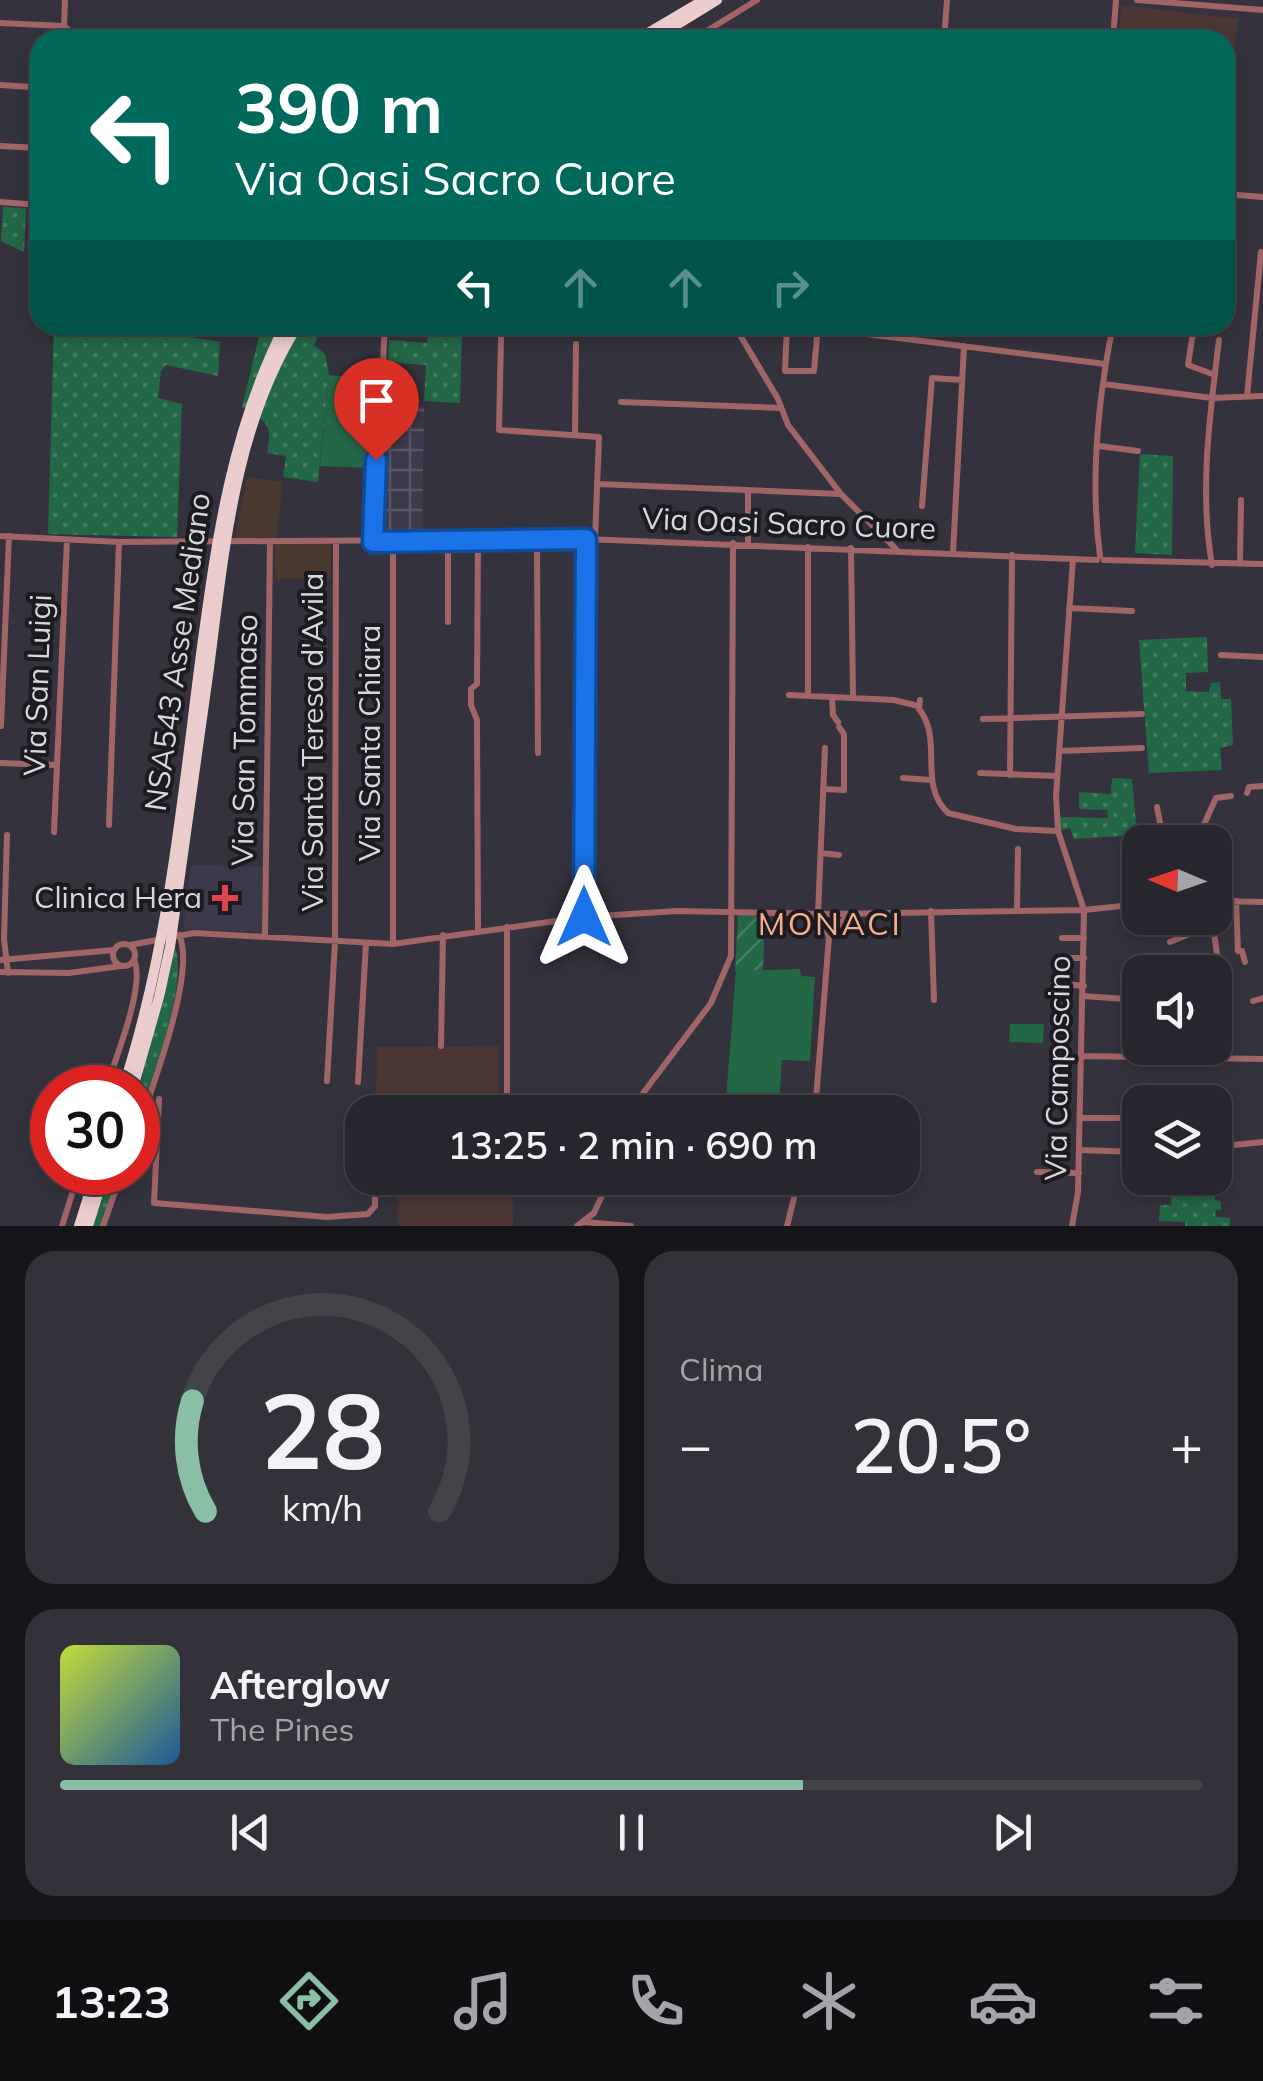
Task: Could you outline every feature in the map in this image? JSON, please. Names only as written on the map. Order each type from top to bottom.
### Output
[{"type":"highway","points":[[653,30],[704,0]]},
{"type":"highway","points":[[668,30],[717,0]]},
{"type":"highway","points":[[132,1065],[170,947],[238,478],[262,399],[289,335]]},
{"type":"highway","points":[[138,1065],[155,996]]},
{"type":"highway","points":[[79,1226],[89,1195]]},
{"type":"highway","points":[[88,1226],[98,1195]]},
{"type":"street","points":[[64,26],[65,0]]},
{"type":"street","points":[[708,30],[756,0]]},
{"type":"street","points":[[945,30],[947,0]]},
{"type":"street","points":[[1113,30],[1116,0]]},
{"type":"street","points":[[1136,0],[1253,4],[1263,10]]},
{"type":"street","points":[[0,23],[64,26],[68,30]]},
{"type":"street","points":[[0,85],[30,87]]},
{"type":"street","points":[[0,146],[30,148]]},
{"type":"street","points":[[1235,195],[1263,197]]},
{"type":"street","points":[[0,202],[30,204]]},
{"type":"street","points":[[1247,396],[1261,252]]},
{"type":"street","points":[[373,542],[384,335]]},
{"type":"street","points":[[740,335],[788,425],[841,494],[897,550]]},
{"type":"street","points":[[786,335],[784,371],[814,371],[817,335]]},
{"type":"street","points":[[884,335],[1105,364]]},
{"type":"street","points":[[1100,558],[1095,514],[1103,384],[1111,335]]},
{"type":"street","points":[[1192,335],[1188,365],[1215,375]]},
{"type":"street","points":[[501,337],[500,430],[598,437],[590,539],[584,917]]},
{"type":"street","points":[[1212,565],[1207,486],[1218,340]]},
{"type":"street","points":[[575,435],[576,344]]},
{"type":"street","points":[[952,552],[964,346]]},
{"type":"street","points":[[922,506],[932,378],[962,380]]},
{"type":"street","points":[[1103,384],[1212,398],[1263,396]]},
{"type":"street","points":[[621,402],[782,408]]},
{"type":"street","points":[[1099,446],[1138,451]]},
{"type":"street","points":[[597,484],[841,494]]},
{"type":"street","points":[[748,490],[748,544]]},
{"type":"street","points":[[1240,564],[1241,500]]},
{"type":"street","points":[[1,726],[4,536]]},
{"type":"street","name":"Via Oasi Sacro Cuore","points":[[4,536],[119,542],[590,539],[1263,564]]},
{"type":"street","points":[[538,538],[538,753]]},
{"type":"street","name":"Via San Luigi","points":[[54,832],[67,540]]},
{"type":"street","points":[[448,540],[448,622]]},
{"type":"street","points":[[478,540],[477,684],[471,689],[471,705],[477,720],[478,930]]},
{"type":"street","points":[[109,824],[119,542]]},
{"type":"street","name":"Via San Tommaso","points":[[265,937],[270,542]]},
{"type":"street","name":"Via Santa Teresa d'Avila","points":[[327,1081],[335,942],[336,542]]},
{"type":"street","name":"Via Santa Chiara","points":[[392,542],[393,944]]},
{"type":"street","points":[[642,1095],[711,1003],[731,956],[733,544]]},
{"type":"street","points":[[808,546],[808,696]]},
{"type":"street","points":[[850,548],[853,698]]},
{"type":"street","points":[[1010,775],[1012,555]]},
{"type":"street","name":"Via Camposcino","points":[[1072,1226],[1080,1150],[1084,910],[1058,831],[1057,776],[1073,559]]},
{"type":"street","points":[[1070,608],[1132,611]]},
{"type":"street","points":[[1221,655],[1263,657]]},
{"type":"street","points":[[789,695],[919,703],[930,727],[931,780],[940,806],[956,816],[1016,829],[1058,831]]},
{"type":"street","points":[[824,789],[844,788],[844,734],[833,715],[832,697]]},
{"type":"street","points":[[983,719],[1142,714]]},
{"type":"street","points":[[818,914],[825,748]]},
{"type":"street","points":[[1059,751],[1142,748]]},
{"type":"street","points":[[0,763],[57,765]]},
{"type":"street","points":[[980,773],[1057,776]]},
{"type":"street","points":[[902,778],[931,780]]},
{"type":"street","points":[[1247,793],[1250,786],[1263,786]]},
{"type":"street","points":[[1204,825],[1216,798],[1231,796]]},
{"type":"street","points":[[1157,807],[1160,825]]},
{"type":"street","points":[[8,835],[4,973],[70,974],[120,966],[144,941],[179,935],[393,944],[584,917],[733,910],[853,914],[1122,906]]},
{"type":"street","points":[[1018,850],[1018,910]]},
{"type":"street","points":[[821,853],[839,854]]},
{"type":"street","points":[[1232,901],[1263,902]]},
{"type":"street","points":[[1236,901],[1238,951],[1242,951],[1245,962]]},
{"type":"street","points":[[931,911],[934,1000]]},
{"type":"street","points":[[808,914],[829,932]]},
{"type":"street","points":[[815,1095],[829,914]]},
{"type":"street","points":[[829,932],[853,914]]},
{"type":"street","points":[[506,927],[507,1095]]},
{"type":"street","points":[[158,1065],[178,1000],[183,950],[179,935]]},
{"type":"street","points":[[442,1046],[443,935]]},
{"type":"street","points":[[1170,942],[1187,935]]},
{"type":"street","points":[[1062,938],[1084,938]]},
{"type":"street","points":[[358,1082],[366,943]]},
{"type":"street","points":[[4,960],[114,950],[120,945],[133,952],[138,967],[132,1003],[113,1065]]},
{"type":"street","points":[[114,950],[112,958],[120,966]]},
{"type":"street","points":[[1062,958],[1084,958]]},
{"type":"street","points":[[1052,983],[1084,986]]},
{"type":"street","points":[[1084,996],[1122,999]]},
{"type":"street","points":[[1253,1001],[1263,998]]},
{"type":"street","points":[[1082,1056],[1263,1059]]},
{"type":"street","points":[[1080,1118],[1122,1118]]},
{"type":"street","points":[[1232,1145],[1263,1142]]},
{"type":"street","points":[[1080,1150],[1122,1151]]},
{"type":"street","points":[[1037,1172],[1079,1173]]},
{"type":"street","points":[[62,1226],[72,1195]]},
{"type":"street","points":[[103,1226],[114,1195]]},
{"type":"street","points":[[154,1195],[154,1203],[328,1217],[368,1214],[375,1206],[375,1195]]},
{"type":"street","points":[[580,1224],[594,1213],[602,1195]]},
{"type":"street","points":[[787,1226],[795,1195]]},
{"type":"street","points":[[580,1224],[631,1226]]},
{"type":"shaded area","points":[[1122,5],[1238,19],[1235,44],[1235,30],[1119,30]]},
{"type":"shaded area","points":[[377,406],[424,406],[422,539],[370,540]]},
{"type":"shaded area","points":[[247,477],[283,482],[276,541],[234,541]]},
{"type":"shaded area","points":[[275,544],[331,544],[331,578],[275,579]]},
{"type":"shaded area","name":"Clinica Hera","points":[[191,865],[263,867],[262,932],[183,929]]},
{"type":"shaded area","points":[[499,1046],[499,1095],[376,1095],[377,1047]]},
{"type":"shaded area","points":[[398,1195],[513,1195],[513,1226],[398,1226]]},
{"type":"green space","points":[[3,207],[26,208],[24,252],[1,241]]},
{"type":"green space","points":[[54,335],[185,335],[220,342],[218,376],[166,365],[161,371],[158,398],[182,404],[177,537],[48,534]]},
{"type":"green space","points":[[260,335],[319,335],[314,345],[325,354],[329,375],[318,482],[283,477],[286,456],[267,453],[266,424],[242,407]]},
{"type":"green space","points":[[428,335],[462,335],[460,403],[424,401],[426,365],[388,362],[389,340],[427,343]]},
{"type":"green space","points":[[329,375],[378,379],[373,468],[320,466]]},
{"type":"green space","points":[[1140,454],[1173,456],[1172,555],[1135,553]]},
{"type":"green space","points":[[1207,637],[1208,672],[1186,673],[1186,691],[1209,692],[1211,683],[1220,682],[1221,699],[1231,699],[1233,745],[1220,748],[1222,770],[1149,773],[1139,640]]},
{"type":"green space","points":[[1112,778],[1132,779],[1136,825],[1122,825],[1122,836],[1074,839],[1070,828],[1061,830],[1059,817],[1108,818],[1107,810],[1079,809],[1079,792],[1111,794]]},
{"type":"green space","points":[[738,915],[765,916],[763,970],[735,972]]},
{"type":"green space","points":[[175,947],[178,964],[173,1008],[157,1065],[144,1065],[146,1057]]},
{"type":"green space","points":[[800,969],[801,976],[815,977],[810,1061],[782,1060],[780,1095],[726,1095],[736,971]]},
{"type":"green space","points":[[1010,1024],[1044,1024],[1043,1043],[1009,1042]]},
{"type":"green space","points":[[104,1195],[112,1195],[100,1226],[93,1226]]},
{"type":"green space","points":[[1172,1195],[1215,1195],[1215,1200],[1221,1201],[1221,1210],[1216,1210],[1215,1217],[1230,1218],[1230,1226],[1185,1226],[1185,1222],[1159,1221],[1160,1205],[1171,1205]]},
{"type":"place","name":"Clinica Hera","points":[[225,898]]},
{"type":"district","name":"MONACI","points":[[830,924]]},
{"type":"route","points":[[376,460],[373,542],[586,539],[584,917]]}]
